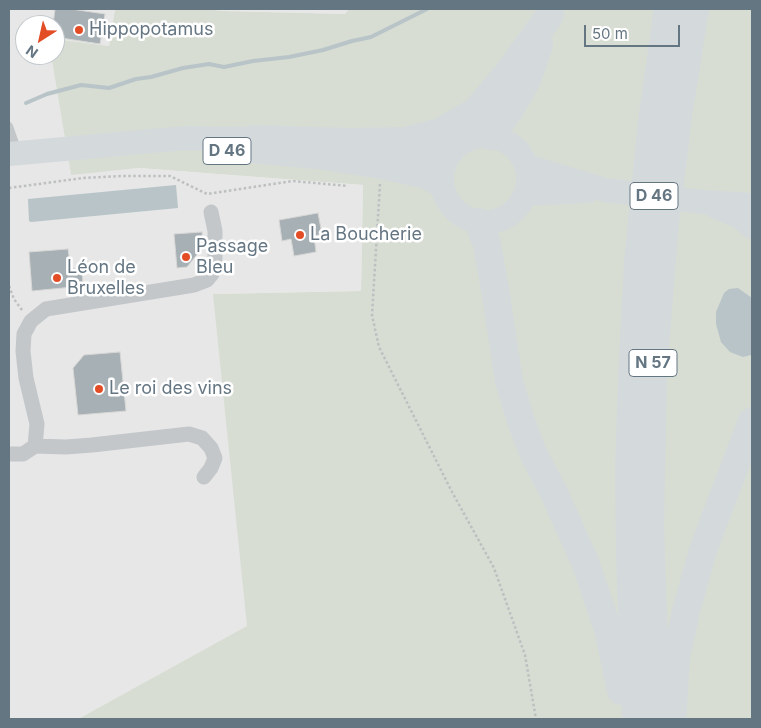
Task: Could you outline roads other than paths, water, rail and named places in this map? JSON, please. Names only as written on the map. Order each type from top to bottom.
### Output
[{"type":"highway","name":"N 57","points":[[636,719],[629,470],[632,380],[638,263],[652,121],[668,9]]},
{"type":"highway","name":"N 57","points":[[658,719],[654,682],[650,525],[653,372],[665,222],[679,109],[695,9]]},
{"type":"highway","points":[[491,136],[511,108],[527,80],[551,12]]},
{"type":"highway","points":[[254,139],[353,142],[406,141],[440,132],[474,112],[507,74],[551,12]]},
{"type":"highway","points":[[478,222],[487,244],[508,380],[533,452],[571,529],[597,594],[608,629],[627,719]]},
{"type":"highway","points":[[672,719],[676,658],[686,611],[703,550],[752,421]]},
{"type":"main road","points":[[477,136],[491,136],[506,142],[518,152],[526,166],[528,175],[525,194],[520,205],[512,214],[496,221],[478,222],[464,217],[452,208],[444,195],[441,185],[442,169],[454,149],[464,141],[477,136]]},
{"type":"main road","name":"D 46","points":[[12,158],[185,138],[254,139],[324,150],[403,158],[446,160]]},
{"type":"main road","name":"D 46","points":[[12,158],[250,150],[316,157],[381,167],[423,176],[441,185]]},
{"type":"main road","name":"D 46","points":[[526,166],[604,190]]},
{"type":"main road","name":"D 46","points":[[525,194],[604,190],[703,202],[752,205]]},
{"type":"main road","name":"D 46","points":[[703,202],[740,217],[752,227]]},
{"type":"street","points":[[35,446],[37,424],[26,378],[23,351],[24,334],[31,321],[46,309],[194,286],[207,280],[212,274],[215,263],[215,231],[211,212]]},
{"type":"street","points":[[9,454],[23,454],[35,446],[66,447],[92,445],[188,434],[202,438],[212,448],[215,458],[211,468],[204,477]]},
{"type":"lane","points":[[9,126],[12,158]]},
{"type":"waterway","points":[[26,103],[47,94],[81,85],[109,88],[136,79],[183,68],[209,64],[224,67],[323,50],[371,37],[427,9]]},
{"type":"place","name":"Hippopotamus","points":[[79,30]]},
{"type":"place","name":"La Boucherie","points":[[300,235]]},
{"type":"place","name":"Passage Bleu","points":[[186,257]]},
{"type":"place","name":"Léon de Bruxelles","points":[[57,278]]},
{"type":"place","name":"Le roi des vins","points":[[99,389]]}]
